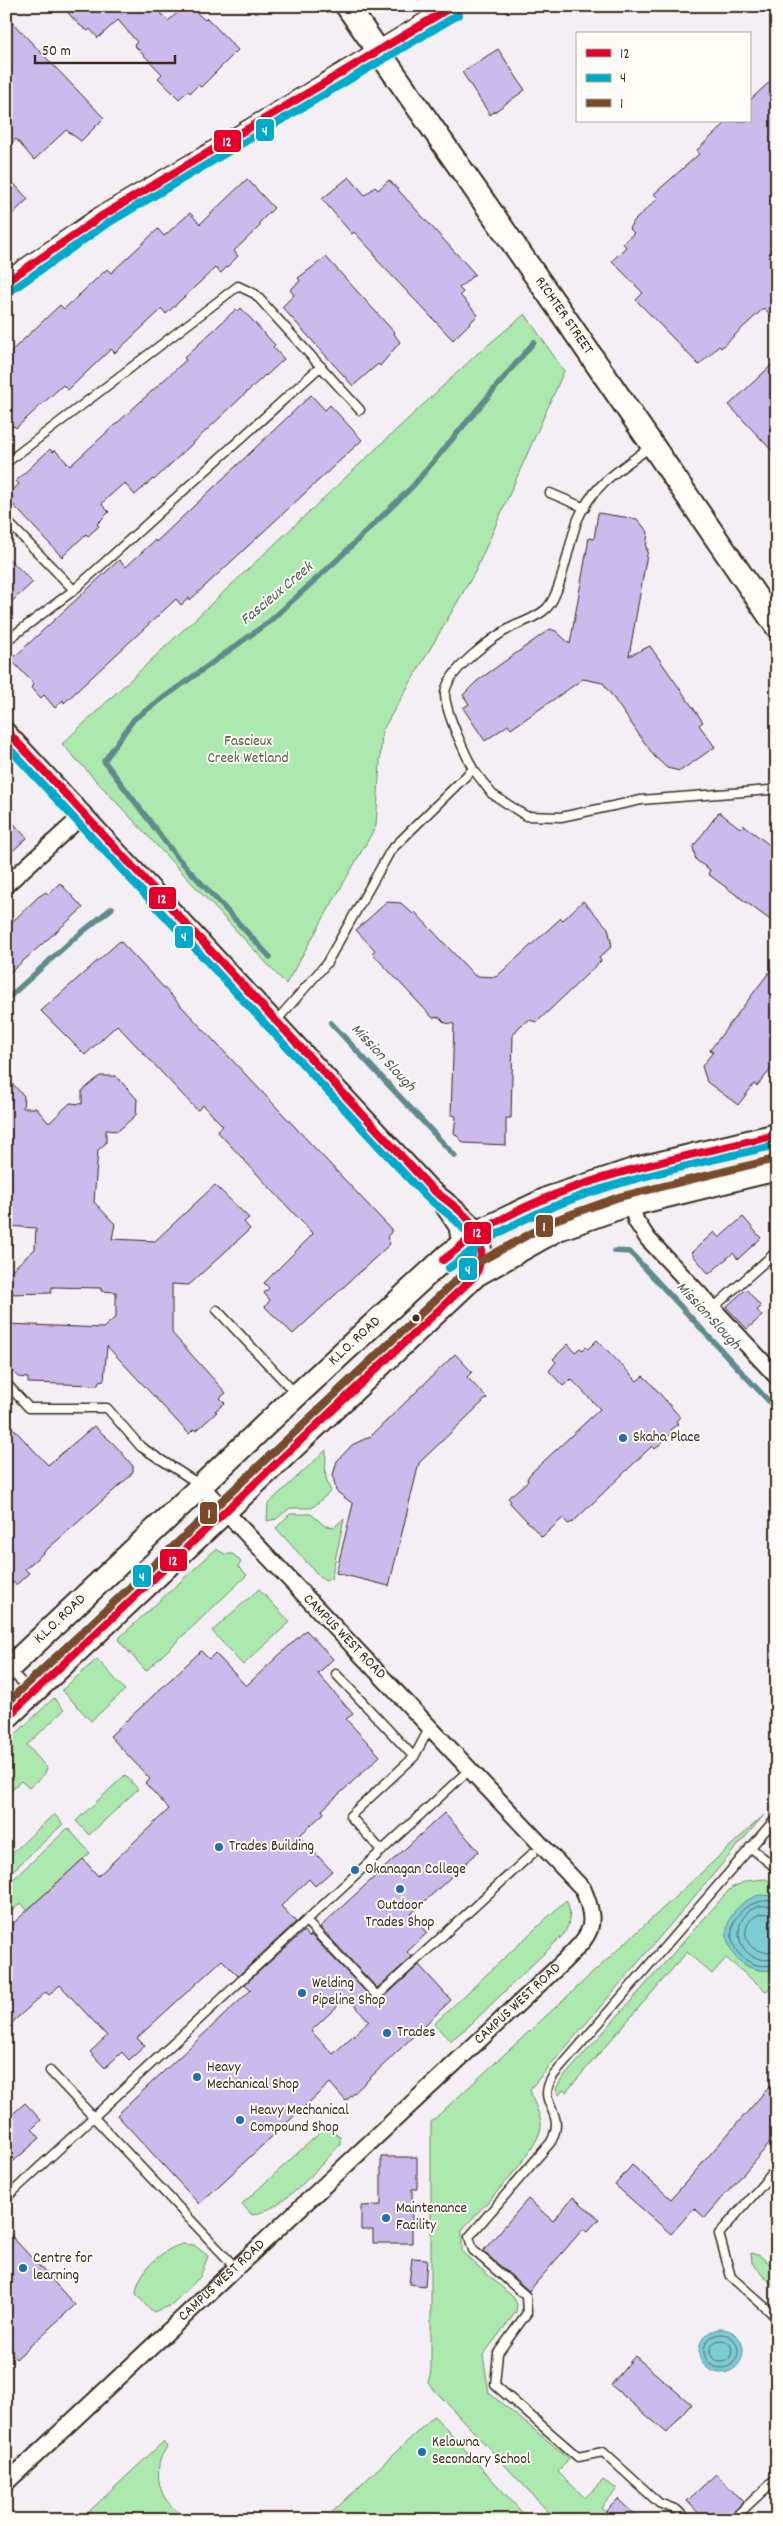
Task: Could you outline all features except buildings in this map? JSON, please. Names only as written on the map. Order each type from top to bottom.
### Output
[{"type":"main road","name":"RICHTER STREET","points":[[347,6],[653,444],[777,627]]},
{"type":"main road","name":"K.L.O. ROAD","points":[[7,1668],[202,1487],[297,1395],[460,1245],[478,1232],[549,1198],[636,1169],[777,1135]]},
{"type":"main road","points":[[6,1718],[476,1275],[558,1229],[631,1204],[777,1169]]},
{"type":"street","points":[[6,282],[100,217],[205,156],[453,6]]},
{"type":"street","points":[[6,730],[432,1188],[478,1232],[483,1244],[483,1260],[476,1275]]},
{"type":"street","points":[[6,885],[83,814]]},
{"type":"street","points":[[432,1188],[456,1227],[460,1245]]},
{"type":"street","points":[[631,1204],[636,1222],[648,1239],[777,1377]]},
{"type":"street","name":"CAMPUS WEST ROAD","points":[[6,2483],[564,1962],[591,1931],[592,1909],[583,1889],[202,1487]]},
{"type":"lane","points":[[6,463],[238,286],[255,294],[360,410]]},
{"type":"lane","points":[[6,641],[74,590],[321,366]]},
{"type":"lane","points":[[653,444],[596,488],[578,518],[549,606],[532,618],[496,636],[457,670],[449,682],[445,695],[458,738],[473,769],[492,794],[526,816],[561,817],[641,800],[770,790],[777,786]]},
{"type":"lane","points":[[550,493],[584,508]]},
{"type":"lane","points":[[6,520],[74,590]]},
{"type":"lane","points":[[277,1020],[326,964],[391,850],[473,769]]},
{"type":"lane","points":[[713,1308],[777,1251]]},
{"type":"lane","points":[[217,1310],[297,1395]]},
{"type":"lane","points":[[6,1383],[29,1408],[107,1408],[141,1448],[202,1487]]},
{"type":"lane","points":[[7,1668],[33,1694]]},
{"type":"lane","points":[[336,1674],[414,1757]]},
{"type":"lane","points":[[382,1851],[350,1816],[414,1757],[430,1727]]},
{"type":"lane","points":[[6,2198],[470,1769]]},
{"type":"lane","points":[[687,2520],[677,2510],[659,2503],[603,2452],[578,2457],[496,2385],[498,2354],[527,2312],[526,2296],[473,2250],[469,2237],[551,2142],[557,2130],[556,2118],[546,2098],[546,2087],[553,2076],[777,1817]]},
{"type":"lane","points":[[750,1847],[777,1869]]},
{"type":"lane","points":[[306,1921],[377,1996],[532,1853]]},
{"type":"lane","points":[[50,2071],[236,2268]]},
{"type":"lane","points":[[777,2168],[719,2234],[731,2277],[774,2315],[777,2325]]},
{"type":"lane","points":[[732,2520],[777,2478]]},
{"type":"green space","name":"Fascieux Creek Wetland","points":[[525,314],[564,371],[475,572],[382,731],[376,826],[286,984],[62,744],[477,354]]},
{"type":"green space","points":[[326,1450],[326,1477],[331,1491],[312,1508],[290,1508],[276,1519],[267,1521],[268,1504]]},
{"type":"green space","points":[[290,1514],[311,1514],[325,1526],[334,1527],[344,1519],[331,1579],[325,1581],[320,1577],[276,1528]]},
{"type":"green space","points":[[216,1549],[225,1554],[233,1554],[241,1562],[238,1566],[247,1575],[146,1671],[119,1641],[120,1637]]},
{"type":"green space","points":[[259,1589],[290,1622],[243,1665],[212,1631]]},
{"type":"green space","points":[[97,1659],[125,1690],[91,1721],[62,1690]]},
{"type":"green space","points":[[54,1698],[64,1710],[27,1745],[47,1768],[44,1775],[29,1788],[21,1781],[6,1794],[6,1743]]},
{"type":"green space","points":[[125,1775],[138,1789],[89,1835],[76,1821]]},
{"type":"green space","points":[[54,1814],[63,1824],[6,1877],[6,1859]]},
{"type":"green space","points":[[764,1815],[530,2089],[541,2122],[540,2132],[523,2161],[462,2230],[462,2252],[513,2297],[517,2304],[516,2312],[483,2355],[489,2393],[569,2458],[558,2472],[585,2498],[603,2480],[617,2489],[601,2508],[615,2520],[556,2520],[428,2383],[431,2371],[431,2122]]},
{"type":"green space","points":[[68,1828],[90,1853],[27,1910],[21,1903],[6,1916],[6,1886]]},
{"type":"green space","points":[[765,1879],[777,1884],[777,1896],[772,1895],[733,1954],[752,1968],[758,1970],[777,1970],[777,1982],[766,1991],[726,1958],[712,1974],[687,1952],[566,2092],[563,2090],[559,2095],[556,2089],[561,2080],[731,1888],[746,1881]]},
{"type":"green space","points":[[566,1900],[570,1917],[564,1934],[470,2025],[450,2041],[434,2024]]},
{"type":"green space","points":[[326,2127],[340,2137],[340,2145],[289,2196],[265,2211],[252,2215],[242,2204]]},
{"type":"green space","points":[[183,2244],[194,2245],[208,2256],[200,2277],[170,2306],[153,2312],[136,2294],[137,2286],[146,2270],[159,2256]]},
{"type":"green space","points":[[751,2253],[760,2256],[777,2270],[777,2290],[752,2263]]},
{"type":"green space","points":[[434,2416],[529,2520],[324,2520]]},
{"type":"green space","points":[[163,2442],[167,2447],[160,2460],[158,2475],[163,2494],[173,2508],[199,2520],[80,2520]]},
{"type":"water","points":[[759,1895],[777,1896],[776,1970],[758,1969],[743,1964],[733,1954],[728,1941],[727,1928],[732,1915],[743,1903]]},
{"type":"water","points":[[725,2329],[737,2335],[742,2343],[742,2359],[737,2367],[729,2372],[717,2373],[705,2367],[700,2359],[699,2347],[705,2335],[713,2330]]},
{"type":"waterway","name":"Fascieux Creek","points":[[270,957],[176,856],[104,761],[134,719],[270,621],[337,560],[412,487],[534,342]]},
{"type":"waterway","name":"Fascieux Creek","points":[[6,1000],[70,942],[112,908]]},
{"type":"waterway","name":"Mission Slough","points":[[331,1023],[455,1156]]},
{"type":"waterway","name":"Mission Slough","points":[[614,1251],[630,1252],[777,1410]]},
{"type":"transit line","name":"12","points":[[6,282],[100,217],[453,6]]},
{"type":"transit line","name":"4","points":[[12,290],[105,225],[458,15]]},
{"type":"transit line","name":"12","points":[[6,730],[432,1189],[465,1215],[473,1224],[481,1246],[481,1259],[476,1275],[6,1718]]},
{"type":"transit line","name":"4","points":[[6,745],[425,1196],[460,1225],[471,1239],[473,1246],[468,1269],[6,1704]]},
{"type":"transit line","name":"12","points":[[443,1260],[476,1234],[510,1214],[546,1198],[622,1172],[777,1135]]},
{"type":"transit line","name":"4","points":[[449,1268],[482,1243],[551,1207],[625,1182],[777,1145]]},
{"type":"transit line","name":"1","points":[[6,1704],[470,1267],[555,1220],[619,1197],[775,1159]]},
{"type":"place","name":"Skaha Place","points":[[623,1438]]},
{"type":"place","name":"Trades Building","points":[[219,1847]]},
{"type":"place","name":"Okanagan College","points":[[355,1870]]},
{"type":"place","name":"Outdoor Trades Shop","points":[[400,1889]]},
{"type":"place","name":"Welding Pipeline Shop","points":[[302,1993]]},
{"type":"place","name":"Trades","points":[[387,2033]]},
{"type":"place","name":"Heavy Mechanical Shop","points":[[197,2077]]},
{"type":"place","name":"Heavy Mechanical Compound Shop","points":[[240,2120]]},
{"type":"place","name":"Maintenance Facility","points":[[386,2218]]},
{"type":"place","name":"Centre for learning","points":[[23,2268]]},
{"type":"place","name":"Kelowna Secondary School","points":[[422,2452]]}]
